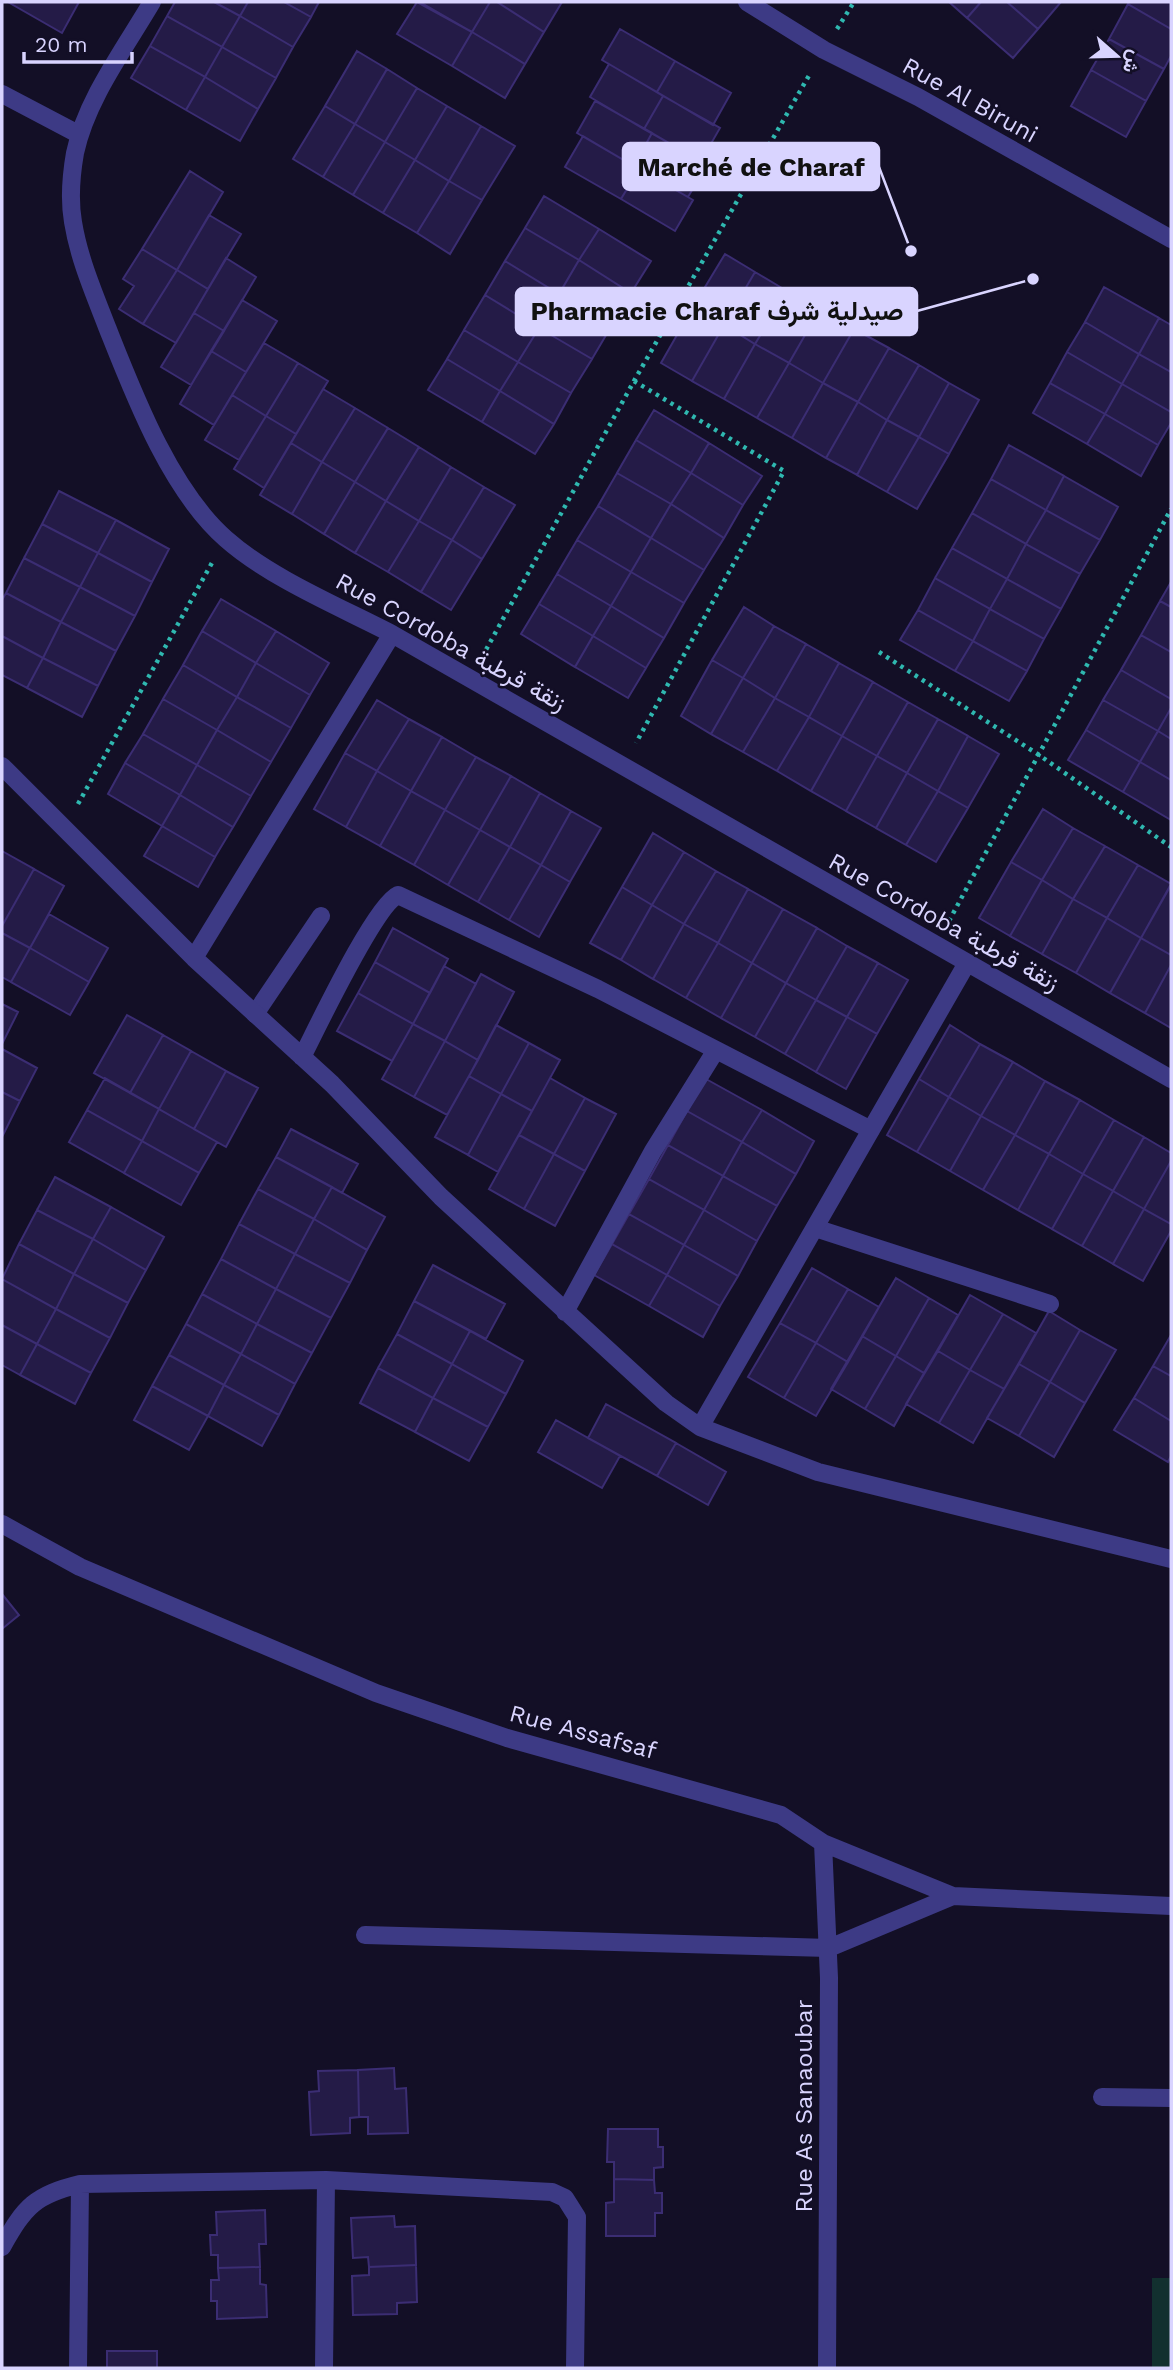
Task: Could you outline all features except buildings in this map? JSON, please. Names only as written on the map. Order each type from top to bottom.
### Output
[{"type":"street","name":"Rue Cordoba زنقة قرطبة","points":[[152,2],[97,98],[80,135],[70,197],[82,264],[153,436],[198,506],[226,539],[287,580],[392,634],[1171,1079]]},
{"type":"street","name":"Rue Al Biruni","points":[[747,2],[824,50],[918,97],[1171,239]]},
{"type":"street","points":[[2,94],[80,135]]},
{"type":"street","points":[[194,958],[392,634]]},
{"type":"street","points":[[2,766],[66,826],[194,958],[302,1057],[441,1197],[666,1403],[700,1427],[818,1472],[1171,1559]]},
{"type":"street","points":[[302,1057],[355,956],[386,905],[397,895],[598,989],[872,1130]]},
{"type":"street","points":[[255,1014],[321,916]]},
{"type":"street","points":[[700,1427],[967,962]]},
{"type":"street","points":[[565,1312],[653,1152],[716,1051]]},
{"type":"street","points":[[815,1228],[1050,1304]]},
{"type":"street","name":"Rue Assafsaf","points":[[2,1524],[80,1567],[376,1693],[507,1738],[781,1815],[823,1843],[953,1896],[1171,1906]]},
{"type":"street","name":"Rue As Sanaoubar","points":[[823,1843],[829,1948],[827,2368]]},
{"type":"street","points":[[365,1935],[829,1948],[953,1896]]},
{"type":"street","points":[[1102,2096],[1171,2098]]},
{"type":"street","points":[[324,2368],[326,2180]]},
{"type":"street","points":[[2,2247],[31,2204],[45,2193],[80,2184],[326,2180],[538,2190],[565,2197],[577,2217],[575,2368]]},
{"type":"street","points":[[78,2368],[80,2184]]},
{"type":"path","points":[[470,679],[634,381],[824,50]]},
{"type":"path","points":[[623,767],[784,471],[634,381]]},
{"type":"path","points":[[936,945],[1171,509]]},
{"type":"path","points":[[66,826],[226,539]]},
{"type":"path","points":[[879,652],[1038,755],[1171,847]]},
{"type":"green space","points":[[1152,2278],[1171,2278],[1171,2368],[1152,2368]]},
{"type":"place","name":"Marché de Charaf","points":[[911,251]]},
{"type":"place","name":"Pharmacie Charaf صيدلية شرف","points":[[1033,279]]}]
